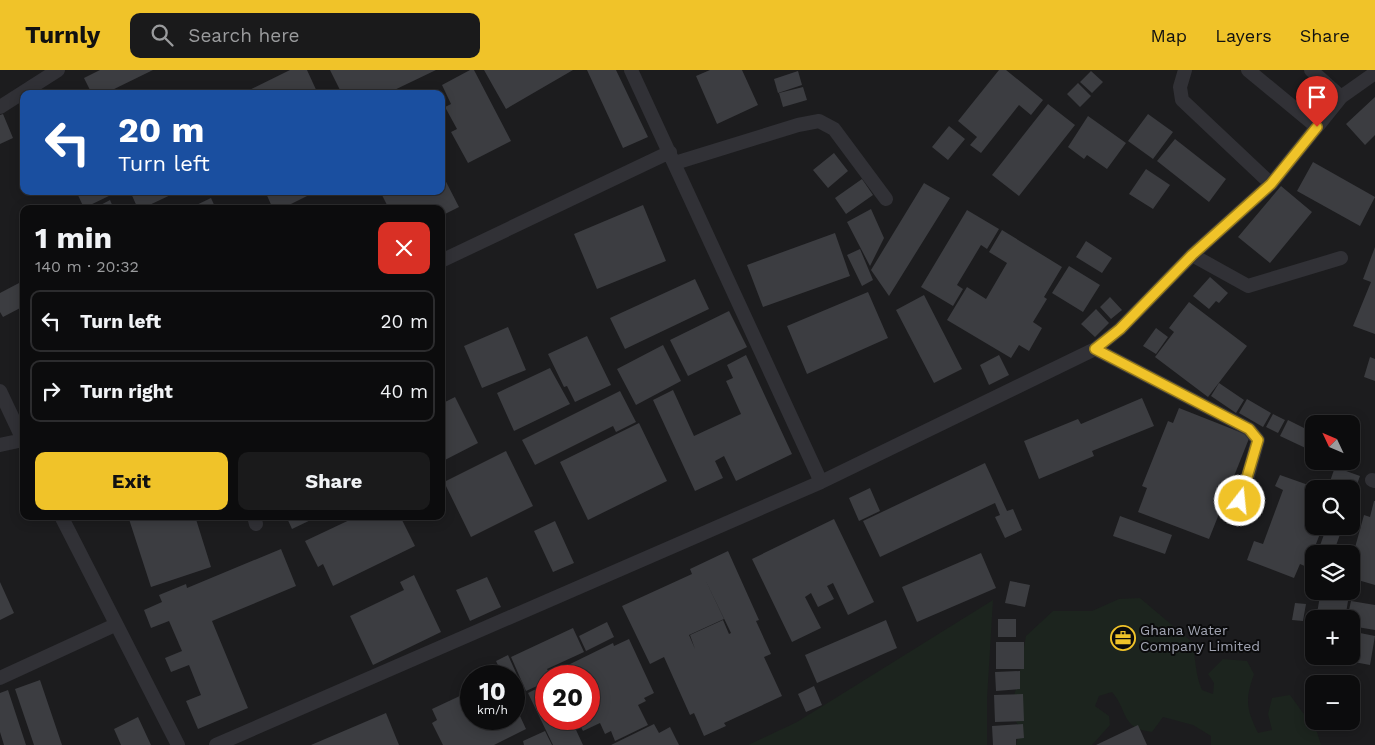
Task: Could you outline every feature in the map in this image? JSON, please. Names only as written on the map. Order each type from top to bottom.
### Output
[{"type":"lane","points":[[27,90],[58,70]]},
{"type":"lane","points":[[631,70],[821,482]]},
{"type":"lane","points":[[1185,70],[1180,87],[1182,100],[1271,184]]},
{"type":"lane","points":[[1248,70],[1317,127]]},
{"type":"lane","points":[[1311,70],[1341,97]]},
{"type":"lane","points":[[216,745],[821,482],[1095,349],[1120,329],[1192,255],[1271,184],[1341,97],[1375,73]]},
{"type":"lane","points":[[0,107],[20,94]]},
{"type":"lane","points":[[445,260],[673,158],[819,121],[834,129],[886,199]]},
{"type":"lane","points":[[1192,255],[1248,286],[1341,258]]},
{"type":"lane","points":[[1095,349],[1249,429],[1254,434],[1258,440],[1240,501]]},
{"type":"lane","points":[[0,391],[20,434]]},
{"type":"lane","points":[[0,445],[20,442]]},
{"type":"lane","points":[[62,520],[178,745]]},
{"type":"lane","points":[[0,678],[115,625]]},
{"type":"shaded area","points":[[0,70],[1375,70],[1375,745],[0,745]]},
{"type":"shaded area","points":[[1140,598],[1192,642],[1202,690],[1213,694],[1214,683],[1208,674],[1223,659],[1247,661],[1254,674],[1249,691],[1248,704],[1258,733],[1272,730],[1268,714],[1272,698],[1290,695],[1305,716],[1305,730],[1316,730],[1321,745],[1211,745],[1211,736],[1193,725],[1163,717],[1152,732],[1142,730],[1135,727],[1126,718],[1112,692],[1099,696],[1095,706],[1109,716],[1110,725],[1092,745],[1016,745],[1020,729],[1010,710],[1019,678],[1026,636],[1053,611],[1092,611],[1119,599]]},
{"type":"shaded area","points":[[993,600],[987,699],[987,745],[748,745],[797,722]]},
{"type":"building","points":[[100,70],[153,70],[112,90],[90,90],[84,78]]},
{"type":"building","points":[[290,70],[307,70],[316,90],[249,90]]},
{"type":"building","points":[[330,70],[436,70],[394,90],[340,90]]},
{"type":"building","points":[[470,70],[474,70],[511,141],[468,163],[451,132],[457,129],[445,107],[451,104],[442,85]]},
{"type":"building","points":[[484,70],[573,70],[506,109]]},
{"type":"building","points":[[587,70],[616,70],[648,137],[623,148]]},
{"type":"building","points":[[710,70],[742,70],[758,105],[717,124],[696,76]]},
{"type":"building","points":[[999,70],[1006,70],[1043,100],[1031,115],[1019,105],[981,153],[970,145],[977,137],[958,121]]},
{"type":"building","points":[[798,71],[802,85],[778,93],[774,79]]},
{"type":"building","points":[[1091,71],[1103,82],[1092,93],[1080,82]]},
{"type":"building","points":[[1078,83],[1091,96],[1080,107],[1067,94]]},
{"type":"building","points":[[803,87],[807,100],[783,107],[779,93]]},
{"type":"building","points":[[1375,97],[1375,135],[1365,145],[1346,124]]},
{"type":"building","points":[[1048,104],[1075,125],[1019,196],[992,175]]},
{"type":"building","points":[[3,114],[13,138],[0,144],[0,115]]},
{"type":"building","points":[[1148,114],[1173,132],[1153,159],[1128,141]]},
{"type":"building","points":[[1088,116],[1126,143],[1107,169],[1087,155],[1084,159],[1068,147]]},
{"type":"building","points":[[949,126],[965,139],[948,160],[932,147]]},
{"type":"building","points":[[1175,139],[1226,179],[1209,202],[1157,161]]},
{"type":"building","points":[[834,153],[848,171],[828,188],[813,170]]},
{"type":"building","points":[[1313,162],[1375,197],[1360,226],[1297,191]]},
{"type":"building","points":[[1146,169],[1170,185],[1153,209],[1129,194]]},
{"type":"building","points":[[862,179],[873,195],[846,214],[835,198]]},
{"type":"building","points":[[445,180],[459,207],[445,214],[445,205],[387,205],[382,195],[445,195]]},
{"type":"building","points":[[924,183],[950,198],[889,296],[871,270]]},
{"type":"building","points":[[1281,186],[1312,212],[1270,263],[1238,237]]},
{"type":"building","points":[[78,195],[111,195],[90,205],[83,205]]},
{"type":"building","points":[[132,195],[171,195],[149,205],[136,205]]},
{"type":"building","points":[[267,195],[309,195],[289,205],[271,205]]},
{"type":"building","points":[[211,198],[214,205],[196,205]]},
{"type":"building","points":[[110,200],[112,205],[101,205]]},
{"type":"building","points":[[643,205],[666,261],[597,289],[574,234]]},
{"type":"building","points":[[871,209],[884,238],[870,266],[847,222]]},
{"type":"building","points":[[967,210],[999,229],[987,249],[981,245],[957,285],[963,289],[953,306],[921,287]]},
{"type":"building","points":[[1002,230],[1062,267],[1044,297],[1047,299],[1033,322],[1042,328],[1029,351],[1019,345],[1011,358],[947,320],[967,287],[986,299],[1007,263],[989,252]]},
{"type":"building","points":[[835,233],[850,276],[763,307],[747,265]]},
{"type":"building","points":[[1086,241],[1112,258],[1102,273],[1076,257]]},
{"type":"building","points":[[1375,247],[1375,334],[1353,326],[1371,282],[1363,279]]},
{"type":"building","points":[[860,249],[873,280],[862,286],[847,255]]},
{"type":"building","points":[[1069,266],[1100,285],[1083,312],[1052,293]]},
{"type":"building","points":[[1210,277],[1228,293],[1219,303],[1216,301],[1209,309],[1193,296]]},
{"type":"building","points":[[695,279],[709,309],[625,349],[610,318]]},
{"type":"building","points":[[19,283],[20,308],[3,317],[0,312],[0,293]]},
{"type":"building","points":[[868,292],[888,338],[807,374],[787,326]]},
{"type":"building","points":[[924,295],[962,369],[934,383],[896,310]]},
{"type":"building","points":[[1110,297],[1122,310],[1111,319],[1100,307]]},
{"type":"building","points":[[1189,302],[1247,346],[1208,397],[1155,357],[1174,332],[1169,328]]},
{"type":"building","points":[[1096,309],[1109,323],[1095,337],[1081,324]]},
{"type":"building","points":[[729,311],[747,347],[688,376],[670,340]]},
{"type":"building","points":[[508,327],[526,370],[482,388],[464,346]]},
{"type":"building","points":[[1156,328],[1168,337],[1156,354],[1143,346]]},
{"type":"building","points":[[587,336],[611,385],[575,402],[567,386],[564,387],[548,354]]},
{"type":"building","points":[[663,345],[681,381],[636,405],[617,369]]},
{"type":"building","points":[[746,355],[792,454],[736,481],[724,456],[715,461],[723,478],[695,491],[653,400],[673,390],[694,436],[741,414],[726,381],[733,378],[727,365]]},
{"type":"building","points":[[999,355],[1009,375],[989,385],[980,365]]},
{"type":"building","points":[[1370,357],[1375,359],[1375,381],[1364,377]]},
{"type":"building","points":[[550,368],[570,404],[514,431],[497,393]]},
{"type":"building","points":[[1219,383],[1244,400],[1236,413],[1211,396]]},
{"type":"building","points":[[620,391],[636,422],[616,432],[613,426],[535,465],[522,440]]},
{"type":"building","points":[[455,397],[478,443],[445,460],[445,402]]},
{"type":"building","points":[[1142,398],[1154,426],[1092,451],[1094,456],[1039,479],[1024,441],[1078,419],[1081,424]]},
{"type":"building","points":[[1247,399],[1271,413],[1263,427],[1239,413]]},
{"type":"building","points":[[1179,408],[1250,436],[1209,539],[1138,512],[1147,488],[1142,486],[1168,421],[1173,423]]},
{"type":"building","points":[[1273,414],[1285,420],[1278,433],[1266,427]]},
{"type":"building","points":[[1288,420],[1305,428],[1305,448],[1280,436]]},
{"type":"building","points":[[639,423],[667,481],[588,520],[560,462]]},
{"type":"building","points":[[506,451],[533,506],[471,537],[445,482]]},
{"type":"building","points":[[985,463],[1007,511],[1013,509],[1022,530],[1005,538],[995,517],[1000,515],[995,503],[880,557],[863,521]]},
{"type":"building","points":[[1334,470],[1343,470],[1360,476],[1359,480],[1330,480]]},
{"type":"building","points":[[1280,475],[1305,484],[1305,535],[1319,535],[1316,545],[1305,545],[1305,566],[1300,564],[1294,578],[1247,560],[1254,541],[1263,544],[1283,490],[1275,486]]},
{"type":"building","points":[[870,488],[880,511],[859,521],[849,498]]},
{"type":"building","points":[[1375,501],[1375,585],[1360,581],[1360,545],[1356,545],[1364,515],[1370,517]]},
{"type":"building","points":[[1120,516],[1172,535],[1165,554],[1113,536]]},
{"type":"building","points":[[834,519],[874,602],[848,615],[833,583],[827,586],[834,599],[818,607],[811,593],[805,597],[821,628],[792,642],[752,559]]},
{"type":"building","points":[[129,520],[196,520],[211,567],[151,587]]},
{"type":"building","points":[[288,520],[311,520],[292,529]]},
{"type":"building","points":[[350,520],[402,520],[415,546],[333,586],[323,564],[318,567],[305,541]]},
{"type":"building","points":[[555,521],[574,563],[553,572],[534,531]]},
{"type":"building","points":[[1324,535],[1340,535],[1336,545],[1320,545]]},
{"type":"building","points":[[281,549],[296,586],[212,621],[248,708],[198,729],[186,701],[201,695],[189,665],[171,672],[165,658],[182,651],[169,621],[151,628],[144,610],[162,602],[159,595],[186,584],[187,588]]},
{"type":"building","points":[[728,551],[759,620],[756,621],[771,654],[764,657],[782,696],[724,723],[726,726],[704,736],[694,713],[690,715],[664,657],[650,664],[622,606],[692,574],[690,569]],"holes":[[[704,577],[731,633],[729,634],[723,620],[690,635],[695,649],[689,635],[724,619]]]},
{"type":"building","points":[[981,553],[996,588],[917,622],[902,587]]},
{"type":"building","points":[[414,575],[441,632],[373,665],[350,616],[404,590],[400,582]]},
{"type":"building","points":[[487,577],[501,607],[470,621],[456,590]]},
{"type":"building","points":[[1010,581],[1030,585],[1025,607],[1005,603]]},
{"type":"building","points":[[0,582],[14,613],[0,620]]},
{"type":"building","points":[[1319,600],[1348,601],[1346,610],[1318,610]]},
{"type":"building","points":[[1351,601],[1375,605],[1375,630],[1360,628],[1360,610],[1349,610]]},
{"type":"building","points":[[1295,603],[1306,604],[1303,621],[1292,620]]},
{"type":"building","points":[[998,619],[1016,619],[1016,637],[998,637]]},
{"type":"building","points":[[886,620],[897,648],[817,683],[805,655]]},
{"type":"building","points":[[607,622],[614,637],[586,651],[579,636]]},
{"type":"building","points":[[573,628],[584,652],[556,665],[535,665],[535,687],[526,691],[525,665],[515,665],[511,657]]},
{"type":"building","points":[[1360,633],[1375,636],[1370,665],[1360,663]]},
{"type":"building","points":[[629,639],[654,693],[644,698],[646,701],[638,705],[648,725],[615,741],[611,731],[605,734],[600,723],[600,665],[568,665],[613,643],[614,646]]},
{"type":"building","points":[[996,642],[1024,642],[1024,669],[996,669]]},
{"type":"building","points":[[508,655],[512,665],[498,665],[496,661]]},
{"type":"building","points":[[1020,671],[1020,689],[996,691],[995,672]]},
{"type":"building","points":[[40,680],[62,745],[34,745],[15,689]]},
{"type":"building","points":[[814,686],[822,705],[806,712],[798,694]]},
{"type":"building","points":[[8,690],[26,745],[4,745],[0,732],[0,693]]},
{"type":"building","points":[[535,690],[535,708],[528,693]]},
{"type":"building","points":[[1023,694],[1024,721],[995,722],[994,695]]},
{"type":"building","points":[[460,696],[460,730],[524,730],[494,745],[443,745],[432,723],[437,720],[432,709]]},
{"type":"building","points":[[386,713],[399,745],[311,745]]},
{"type":"building","points":[[138,717],[151,745],[121,745],[114,729]]},
{"type":"building","points":[[654,724],[659,733],[670,727],[679,745],[611,745]]},
{"type":"building","points":[[1023,724],[1024,738],[1016,739],[1016,745],[993,745],[992,726]]},
{"type":"building","points":[[1138,725],[1147,745],[1096,745]]},
{"type":"building","points":[[546,730],[576,730],[583,745],[553,745]]},
{"type":"building","points":[[545,731],[552,745],[524,745],[523,741]]},
{"type":"place","name":"Ghana Water Company Limited","points":[[1123,638]]},
{"type":"route","points":[[1240,501],[1258,440],[1254,434],[1249,429],[1095,349],[1120,329],[1192,255],[1271,184],[1317,127]]}]
